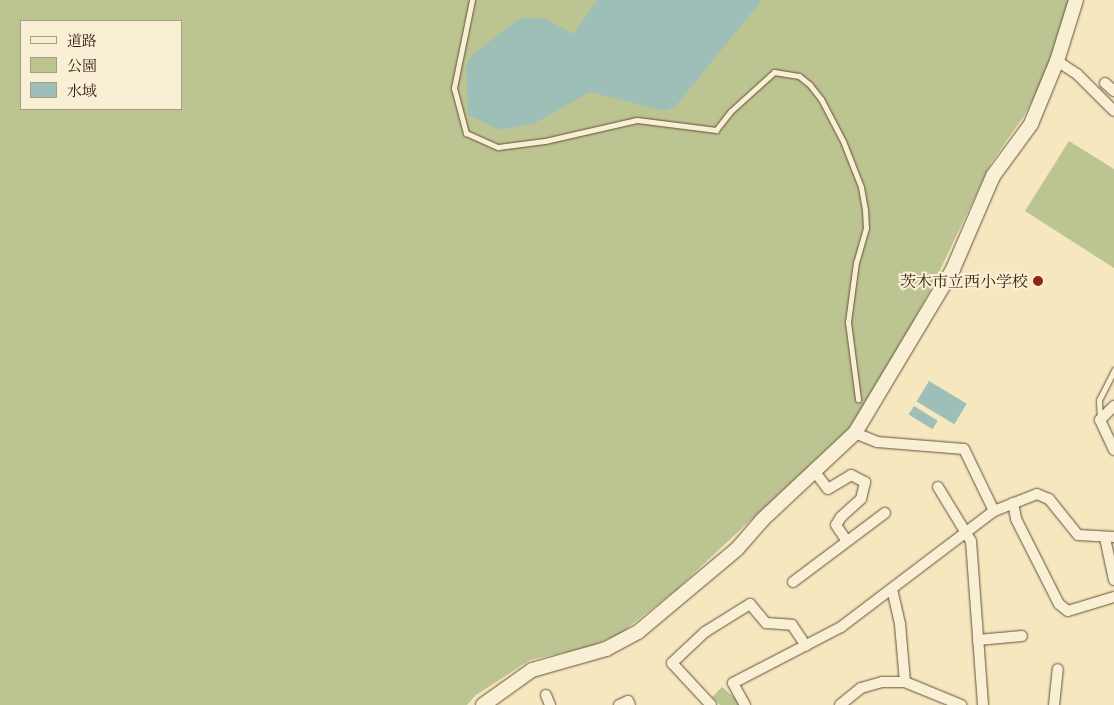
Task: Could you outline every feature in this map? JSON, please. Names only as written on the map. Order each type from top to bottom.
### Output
[{"type":"street","points":[[482,705],[532,670],[606,649],[638,632],[737,549],[762,520],[855,433],[953,270],[994,176],[1031,124],[1057,62],[1076,0]]},
{"type":"street","points":[[1057,62],[1077,74],[1114,112]]},
{"type":"street","points":[[1106,84],[1114,91]]},
{"type":"street","points":[[1114,406],[1100,420],[1114,450]]},
{"type":"street","points":[[855,433],[877,442],[964,449],[994,511]]},
{"type":"street","points":[[815,472],[828,489],[851,475],[865,482],[861,498],[841,517],[836,525],[846,540]]},
{"type":"street","points":[[938,487],[971,541],[984,705]]},
{"type":"street","points":[[745,705],[733,683],[841,627],[994,511],[1036,494],[1049,499],[1078,535],[1110,538],[1114,580]]},
{"type":"street","points":[[1014,503],[1016,519],[1059,604],[1068,611],[1114,596]]},
{"type":"street","points":[[793,582],[846,540],[885,513]]},
{"type":"street","points":[[892,589],[900,624],[905,682]]},
{"type":"street","points":[[711,705],[672,663],[705,632],[735,613],[750,604],[766,623],[792,625],[806,646]]},
{"type":"street","points":[[978,640],[1022,636]]},
{"type":"street","points":[[1054,705],[1058,669]]},
{"type":"street","points":[[842,704],[861,688],[882,682],[905,682],[961,705]]},
{"type":"street","points":[[546,695],[550,705]]},
{"type":"street","points":[[619,705],[628,702],[630,705]]},
{"type":"lane","points":[[472,0],[454,88],[466,133],[498,147],[545,141],[637,120],[716,130],[731,111],[774,72],[799,76],[810,85],[821,99],[843,141],[861,187],[865,210],[866,228],[856,262],[848,322],[858,399]]},
{"type":"lane","points":[[1100,420],[1099,400],[1114,370]]},
{"type":"green space","points":[[0,0],[1069,0],[1042,82],[1024,116],[991,163],[931,289],[889,366],[849,428],[677,589],[621,633],[589,647],[530,660],[476,695],[467,705],[0,705]]},
{"type":"green space","points":[[1069,141],[1114,169],[1114,268],[1025,211]]},
{"type":"green space","points":[[722,687],[735,698],[739,705],[720,705],[712,697]]},
{"type":"water","points":[[597,0],[762,0],[675,107],[664,111],[590,92],[533,124],[500,130],[468,115],[466,66],[472,55],[520,18],[544,18],[573,34]]},
{"type":"water","points":[[929,381],[967,404],[954,424],[917,402]]},
{"type":"water","points":[[914,406],[938,421],[932,429],[909,414]]},
{"type":"place","name":"茨木市立西小学校","points":[[1038,281]]}]
